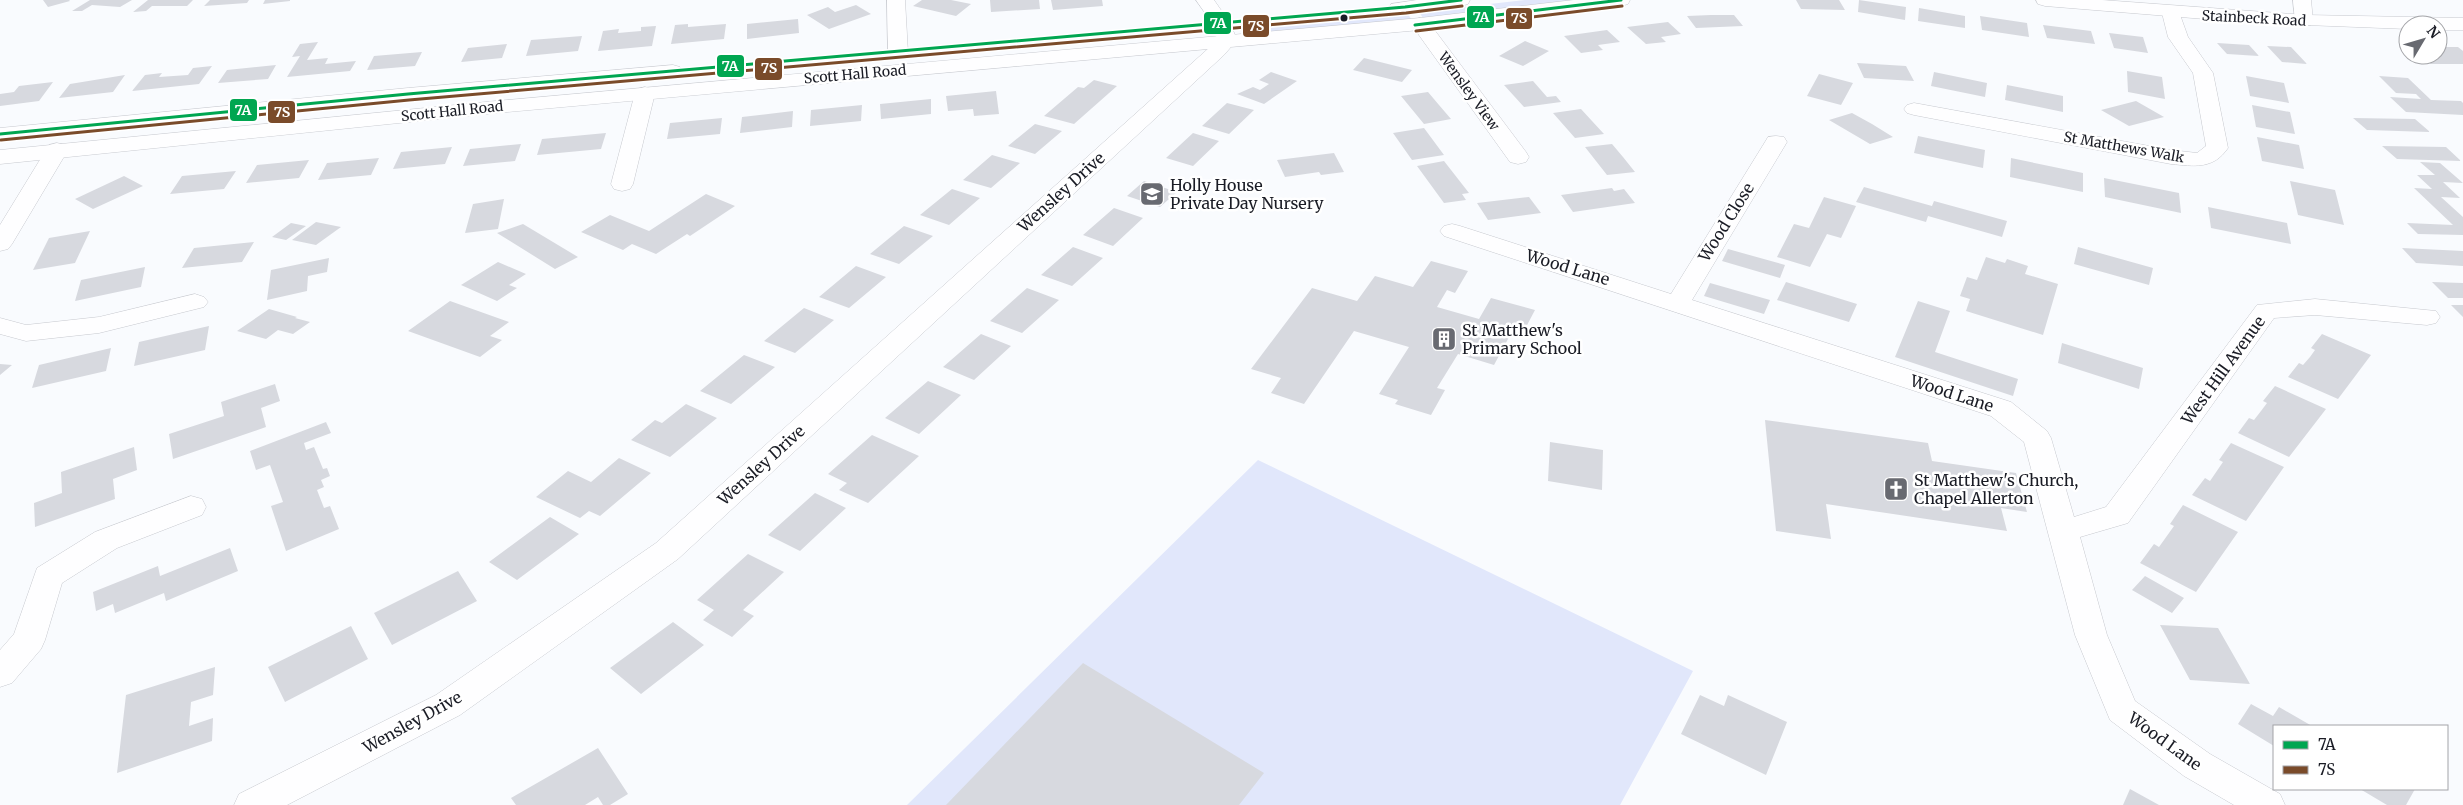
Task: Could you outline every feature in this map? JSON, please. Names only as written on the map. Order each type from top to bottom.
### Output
[{"type":"main road","points":[[896,0],[898,52]]},
{"type":"main road","points":[[1205,0],[1216,39]]},
{"type":"main road","name":"Scott Hall Road","points":[[0,134],[408,94],[898,52],[1216,39],[1405,7],[1461,0]]},
{"type":"main road","name":"Scott Hall Road","points":[[0,156],[1216,39],[1420,24],[1621,0]]},
{"type":"main road","name":"Stainbeck Road","points":[[2045,0],[2171,13],[2304,21],[2463,24]]},
{"type":"main road","points":[[2302,0],[2304,21]]},
{"type":"main road","name":"St Matthews Walk","points":[[1914,109],[2171,157],[2202,160],[2217,148],[2203,74],[2178,37],[2171,13]]},
{"type":"main road","name":"Wensley View","points":[[1420,24],[1518,157]]},
{"type":"main road","name":"Wensley Drive","points":[[252,805],[448,705],[667,551],[1216,39]]},
{"type":"main road","points":[[622,184],[645,93]]},
{"type":"main road","name":"Wood Close","points":[[1678,303],[1776,142]]},
{"type":"main road","points":[[0,244],[57,150]]},
{"type":"main road","name":"Wood Lane","points":[[1452,231],[2001,409],[2037,438],[2064,531],[2090,635],[2122,710],[2196,765],[2267,805]]},
{"type":"main road","points":[[0,326],[26,333],[99,325],[195,302]]},
{"type":"main road","name":"West Hill Avenue","points":[[2064,531],[2116,514],[2266,311],[2315,307],[2427,317]]},
{"type":"main road","points":[[0,673],[28,640],[48,576],[106,540],[191,507]]},
{"type":"shaded area","points":[[1525,0],[1579,0],[1423,18],[1419,12]]},
{"type":"shaded area","points":[[1407,13],[1412,20],[1253,33],[1246,31],[1251,27]]},
{"type":"shaded area","points":[[1258,460],[1693,671],[1620,805],[907,805]]},
{"type":"building","points":[[43,0],[69,0],[70,1],[48,7]]},
{"type":"building","points":[[90,0],[132,0],[120,7],[92,5],[82,11],[72,11]]},
{"type":"building","points":[[148,0],[193,0],[187,6],[152,6],[146,11],[133,12]]},
{"type":"building","points":[[210,0],[249,0],[247,3],[204,6]]},
{"type":"building","points":[[265,0],[290,0],[290,1],[263,4]]},
{"type":"building","points":[[922,0],[951,0],[971,4],[956,16],[913,6]]},
{"type":"building","points":[[990,0],[1039,0],[1040,9],[991,12]]},
{"type":"building","points":[[1051,0],[1102,0],[1103,6],[1053,10]]},
{"type":"building","points":[[1796,0],[1839,0],[1845,10],[1801,9]]},
{"type":"building","points":[[1859,0],[1906,7],[1905,20],[1858,12]]},
{"type":"building","points":[[856,5],[871,14],[829,29],[807,15],[828,7],[835,12]]},
{"type":"building","points":[[1919,8],[1965,16],[1965,28],[1918,21]]},
{"type":"building","points":[[1734,15],[1743,26],[1696,28],[1687,16]]},
{"type":"building","points":[[1980,16],[2027,23],[2029,37],[1982,30]]},
{"type":"building","points":[[798,19],[799,33],[747,39],[747,24]]},
{"type":"building","points":[[1668,22],[1681,34],[1661,37],[1666,42],[1646,44],[1627,27]]},
{"type":"building","points":[[688,24],[688,27],[726,24],[724,39],[671,44],[675,25]]},
{"type":"building","points":[[2043,25],[2091,31],[2095,44],[2047,38]]},
{"type":"building","points":[[656,26],[652,46],[598,51],[603,31],[619,29],[618,33],[641,31],[641,27]]},
{"type":"building","points":[[1607,30],[1620,42],[1598,45],[1603,50],[1581,53],[1564,36]]},
{"type":"building","points":[[2109,33],[2143,37],[2148,53],[2114,48]]},
{"type":"building","points":[[582,36],[578,51],[526,56],[531,40]]},
{"type":"building","points":[[1525,41],[1549,51],[1523,66],[1499,56]]},
{"type":"building","points":[[318,42],[307,60],[328,58],[325,64],[356,61],[350,71],[287,77],[300,56],[292,57],[300,44]]},
{"type":"building","points":[[2217,43],[2249,45],[2259,56],[2227,54]]},
{"type":"building","points":[[507,44],[502,58],[461,62],[468,48]]},
{"type":"building","points":[[2267,46],[2291,47],[2307,64],[2282,62]]},
{"type":"building","points":[[2448,47],[2458,47],[2463,51],[2463,64],[2448,64]]},
{"type":"building","points":[[422,52],[415,66],[367,70],[374,56]]},
{"type":"building","points":[[1364,58],[1412,70],[1402,82],[1353,70]]},
{"type":"building","points":[[1857,63],[1906,66],[1914,81],[1864,78]]},
{"type":"building","points":[[276,65],[268,79],[218,83],[227,70]]},
{"type":"building","points":[[212,66],[199,84],[132,91],[145,75],[162,73],[159,77],[188,75],[193,68]]},
{"type":"building","points":[[2127,71],[2162,77],[2165,99],[2128,92]]},
{"type":"building","points":[[1271,72],[1297,81],[1264,104],[1237,94],[1253,87],[1260,90],[1269,84],[1259,80]]},
{"type":"building","points":[[1934,72],[1987,83],[1985,97],[1931,86]]},
{"type":"building","points":[[1819,74],[1853,83],[1841,105],[1807,96]]},
{"type":"building","points":[[125,75],[113,92],[59,98],[70,84]]},
{"type":"building","points":[[2246,76],[2284,83],[2289,103],[2250,96]]},
{"type":"building","points":[[2379,76],[2408,78],[2431,100],[2461,101],[2463,103],[2463,115],[2406,112],[2390,97],[2421,99],[2416,94],[2396,93]]},
{"type":"building","points":[[1094,80],[1117,86],[1074,124],[1044,116],[1078,87],[1084,88]]},
{"type":"building","points":[[1533,81],[1547,97],[1556,96],[1561,102],[1524,107],[1504,85]]},
{"type":"building","points":[[53,82],[39,101],[0,106],[0,94],[14,92],[19,86]]},
{"type":"building","points":[[2007,85],[2063,96],[2063,112],[2005,100]]},
{"type":"building","points":[[996,91],[999,114],[974,116],[973,109],[948,111],[946,96]]},
{"type":"building","points":[[1428,92],[1451,119],[1424,124],[1401,96]]},
{"type":"building","points":[[931,99],[931,114],[881,119],[880,104]]},
{"type":"building","points":[[2136,101],[2164,117],[2129,126],[2101,110]]},
{"type":"building","points":[[1227,103],[1254,110],[1229,134],[1202,126]]},
{"type":"building","points":[[862,105],[861,121],[810,126],[811,110]]},
{"type":"building","points":[[2252,105],[2290,112],[2295,134],[2256,127]]},
{"type":"building","points":[[1581,109],[1604,134],[1575,138],[1553,113]]},
{"type":"building","points":[[793,111],[792,127],[740,133],[742,117]]},
{"type":"building","points":[[1852,113],[1893,137],[1870,144],[1829,120]]},
{"type":"building","points":[[722,118],[720,134],[667,139],[670,123]]},
{"type":"building","points":[[2353,118],[2415,119],[2430,132],[2367,130]]},
{"type":"building","points":[[1035,124],[1062,131],[1035,154],[1008,146]]},
{"type":"building","points":[[1424,128],[1444,155],[1412,160],[1393,133]]},
{"type":"building","points":[[606,133],[601,149],[537,155],[542,139]]},
{"type":"building","points":[[1193,133],[1219,141],[1193,166],[1166,158]]},
{"type":"building","points":[[1918,136],[1985,150],[1983,168],[1914,153]]},
{"type":"building","points":[[2257,137],[2299,145],[2304,169],[2262,161]]},
{"type":"building","points":[[521,144],[515,161],[463,166],[470,149]]},
{"type":"building","points":[[1612,144],[1635,172],[1607,175],[1585,147]]},
{"type":"building","points":[[2382,146],[2446,147],[2461,161],[2397,159]]},
{"type":"building","points":[[452,147],[445,164],[393,169],[401,152]]},
{"type":"building","points":[[1334,153],[1344,172],[1321,175],[1319,172],[1285,177],[1277,160]]},
{"type":"building","points":[[992,155],[1020,163],[991,188],[963,180]]},
{"type":"building","points":[[379,158],[371,175],[318,180],[327,163]]},
{"type":"building","points":[[2011,158],[2083,173],[2083,192],[2010,177]]},
{"type":"building","points":[[309,160],[299,178],[246,183],[257,165]]},
{"type":"building","points":[[1444,161],[1469,193],[1462,194],[1466,200],[1444,203],[1417,166]]},
{"type":"building","points":[[2420,162],[2440,163],[2463,183],[2443,182],[2460,198],[2441,197],[2463,217],[2463,235],[2418,234],[2407,223],[2453,225],[2414,188],[2432,189],[2417,175],[2435,175]]},
{"type":"building","points":[[236,171],[224,189],[170,194],[182,176]]},
{"type":"building","points":[[124,176],[143,186],[93,209],[75,199]]},
{"type":"building","points":[[2104,178],[2179,193],[2181,213],[2105,197]]},
{"type":"building","name":"Holly House Private Day Nursery","points":[[1144,181],[1177,192],[1160,207],[1127,196]]},
{"type":"building","points":[[2290,181],[2335,190],[2344,225],[2298,215]]},
{"type":"building","points":[[1864,187],[1932,206],[1934,201],[2007,221],[2002,237],[1928,216],[1926,222],[1856,202]]},
{"type":"building","points":[[1612,188],[1614,191],[1624,189],[1635,203],[1573,212],[1561,195]]},
{"type":"building","points":[[952,189],[980,198],[949,225],[920,215]]},
{"type":"building","points":[[706,194],[735,206],[690,236],[687,234],[656,254],[632,244],[623,250],[581,232],[610,215],[649,231]]},
{"type":"building","points":[[1529,197],[1541,213],[1488,220],[1477,203]]},
{"type":"building","points":[[1824,197],[1856,206],[1841,238],[1827,234],[1810,267],[1777,257],[1794,224],[1809,228]]},
{"type":"building","points":[[504,199],[498,229],[465,233],[473,204]]},
{"type":"building","points":[[2208,207],[2287,223],[2291,244],[2211,228]]},
{"type":"building","points":[[1114,208],[1143,218],[1113,246],[1083,235]]},
{"type":"building","points":[[316,222],[341,227],[316,245],[292,240]]},
{"type":"building","points":[[291,223],[306,226],[286,240],[272,237]]},
{"type":"building","points":[[523,224],[578,257],[555,269],[497,233]]},
{"type":"building","points":[[904,226],[933,236],[899,264],[870,254]]},
{"type":"building","points":[[90,231],[75,263],[33,270],[49,238]]},
{"type":"building","points":[[254,242],[242,262],[182,268],[194,248]]},
{"type":"building","points":[[1073,247],[1103,258],[1072,286],[1041,275]]},
{"type":"building","points":[[2078,247],[2153,268],[2149,285],[2074,264]]},
{"type":"building","points":[[2402,248],[2463,251],[2463,266],[2416,263]]},
{"type":"building","points":[[1728,249],[1785,265],[1780,278],[1722,261]]},
{"type":"building","points":[[1986,257],[2005,263],[2007,259],[2028,266],[2025,274],[2058,284],[2043,335],[1966,311],[1970,299],[1960,296],[1967,277],[1977,280]]},
{"type":"building","points":[[329,258],[327,272],[308,276],[307,291],[267,300],[271,270]]},
{"type":"building","name":"St Matthew's Primary School","points":[[1431,261],[1468,271],[1455,293],[1447,290],[1437,307],[1479,319],[1491,298],[1535,310],[1525,329],[1515,326],[1494,365],[1458,354],[1437,388],[1445,390],[1431,415],[1395,404],[1398,400],[1379,394],[1409,347],[1354,331],[1304,404],[1271,393],[1281,378],[1251,369],[1312,288],[1357,301],[1375,276],[1413,287]]},
{"type":"building","points":[[498,262],[526,274],[509,285],[517,288],[497,301],[461,285]]},
{"type":"building","points":[[856,266],[886,277],[849,308],[819,297]]},
{"type":"building","points":[[145,267],[141,287],[75,301],[81,280]]},
{"type":"building","points":[[1786,282],[1857,304],[1849,322],[1777,300]]},
{"type":"building","points":[[2432,282],[2463,283],[2463,298],[2448,298]]},
{"type":"building","points":[[1710,283],[1770,300],[1764,314],[1704,296]]},
{"type":"building","points":[[1027,288],[1059,300],[1022,333],[990,321]]},
{"type":"building","points":[[450,301],[509,322],[490,336],[502,340],[480,357],[408,331]]},
{"type":"building","points":[[1918,301],[1950,311],[1935,352],[2018,379],[2013,396],[1895,357]]},
{"type":"building","points":[[2451,305],[2463,305],[2463,317]]},
{"type":"building","points":[[804,308],[834,320],[795,353],[764,341]]},
{"type":"building","points":[[269,309],[310,322],[293,334],[278,330],[266,339],[237,331]]},
{"type":"building","points":[[209,326],[205,350],[134,366],[139,342]]},
{"type":"building","points":[[981,334],[1011,346],[974,380],[943,367]]},
{"type":"building","points":[[2322,334],[2371,355],[2338,399],[2288,377],[2299,363],[2303,365],[2310,357],[2315,350],[2311,348]]},
{"type":"building","points":[[2062,343],[2143,368],[2139,389],[2058,363]]},
{"type":"building","points":[[111,348],[106,371],[32,388],[39,365]]},
{"type":"building","points":[[744,355],[775,367],[731,404],[700,391]]},
{"type":"building","points":[[0,364],[12,365],[0,375]]},
{"type":"building","points":[[928,381],[961,395],[919,434],[885,418]]},
{"type":"building","points":[[275,384],[280,401],[261,408],[266,427],[173,459],[169,434],[224,416],[221,402]]},
{"type":"building","points":[[2275,386],[2326,409],[2289,457],[2238,433],[2249,418],[2254,420],[2267,403],[2263,401]]},
{"type":"building","points":[[686,404],[717,418],[670,457],[631,440],[655,420],[662,423]]},
{"type":"building","name":"St Matthew's Church, Chapel Allerton","points":[[1765,420],[1928,443],[1932,461],[2016,473],[2027,512],[2001,508],[2007,531],[1826,504],[1831,539],[1776,531]]},
{"type":"building","points":[[326,422],[331,433],[304,443],[306,450],[314,447],[323,469],[327,468],[330,476],[321,480],[324,487],[317,490],[324,508],[330,506],[339,529],[286,551],[271,506],[283,502],[270,465],[256,470],[250,451]]},
{"type":"building","points":[[872,435],[919,456],[868,503],[839,490],[847,483],[828,474]]},
{"type":"building","points":[[1550,442],[1603,450],[1602,490],[1548,481]]},
{"type":"building","points":[[2231,443],[2284,467],[2246,521],[2192,495],[2205,478],[2210,481],[2223,462],[2219,460]]},
{"type":"building","points":[[134,447],[137,470],[113,479],[115,499],[35,527],[34,503],[62,493],[61,472]]},
{"type":"building","points":[[619,458],[651,473],[600,516],[589,511],[580,518],[536,497],[568,471],[591,482]]},
{"type":"building","points":[[815,493],[846,508],[800,551],[768,535]]},
{"type":"building","points":[[2183,505],[2238,532],[2196,592],[2140,563],[2154,544],[2159,547],[2174,526],[2170,524]]},
{"type":"building","points":[[550,517],[579,534],[517,580],[489,562]]},
{"type":"building","points":[[230,548],[238,571],[166,601],[164,593],[115,613],[113,604],[96,611],[93,592],[158,566],[160,576]]},
{"type":"building","points":[[748,554],[784,572],[743,610],[754,616],[732,637],[703,620],[714,610],[697,600]]},
{"type":"building","points":[[458,571],[477,601],[392,645],[374,613]]},
{"type":"building","points":[[2145,576],[2184,598],[2172,613],[2132,590]]},
{"type":"building","points":[[673,622],[704,645],[641,694],[610,668]]},
{"type":"building","points":[[2160,625],[2218,628],[2250,684],[2190,680]]},
{"type":"building","points":[[351,626],[368,659],[285,702],[268,667]]},
{"type":"building","points":[[1083,663],[1264,773],[1239,805],[946,805]]},
{"type":"building","points":[[215,667],[213,695],[191,702],[189,726],[213,718],[212,741],[117,773],[126,695]]},
{"type":"building","points":[[1700,695],[1724,706],[1728,695],[1787,722],[1766,775],[1681,734]]},
{"type":"building","points":[[2251,704],[2273,716],[2279,707],[2310,725],[2273,725],[2273,745],[2238,724]]},
{"type":"building","points":[[598,748],[628,794],[610,805],[603,805],[598,797],[585,805],[516,805],[511,798]]},
{"type":"building","points":[[2130,789],[2159,805],[2123,805]]},
{"type":"building","points":[[2362,790],[2414,790],[2406,805],[2387,805]]},
{"type":"transit line","name":"7A","points":[[0,134],[408,94],[1405,7],[1461,0]]},
{"type":"transit line","name":"7A","points":[[1415,25],[1621,0]]},
{"type":"transit line","name":"7S","points":[[1,140],[409,100],[1406,13],[1462,6]]},
{"type":"transit line","name":"7S","points":[[1416,31],[1622,6]]},
{"type":"place","name":"Holly House Private Day Nursery","points":[[1152,194]]},
{"type":"place","name":"St Matthew's Primary School","points":[[1444,339]]},
{"type":"place","name":"St Matthew's Church, Chapel Allerton","points":[[1896,489]]}]
